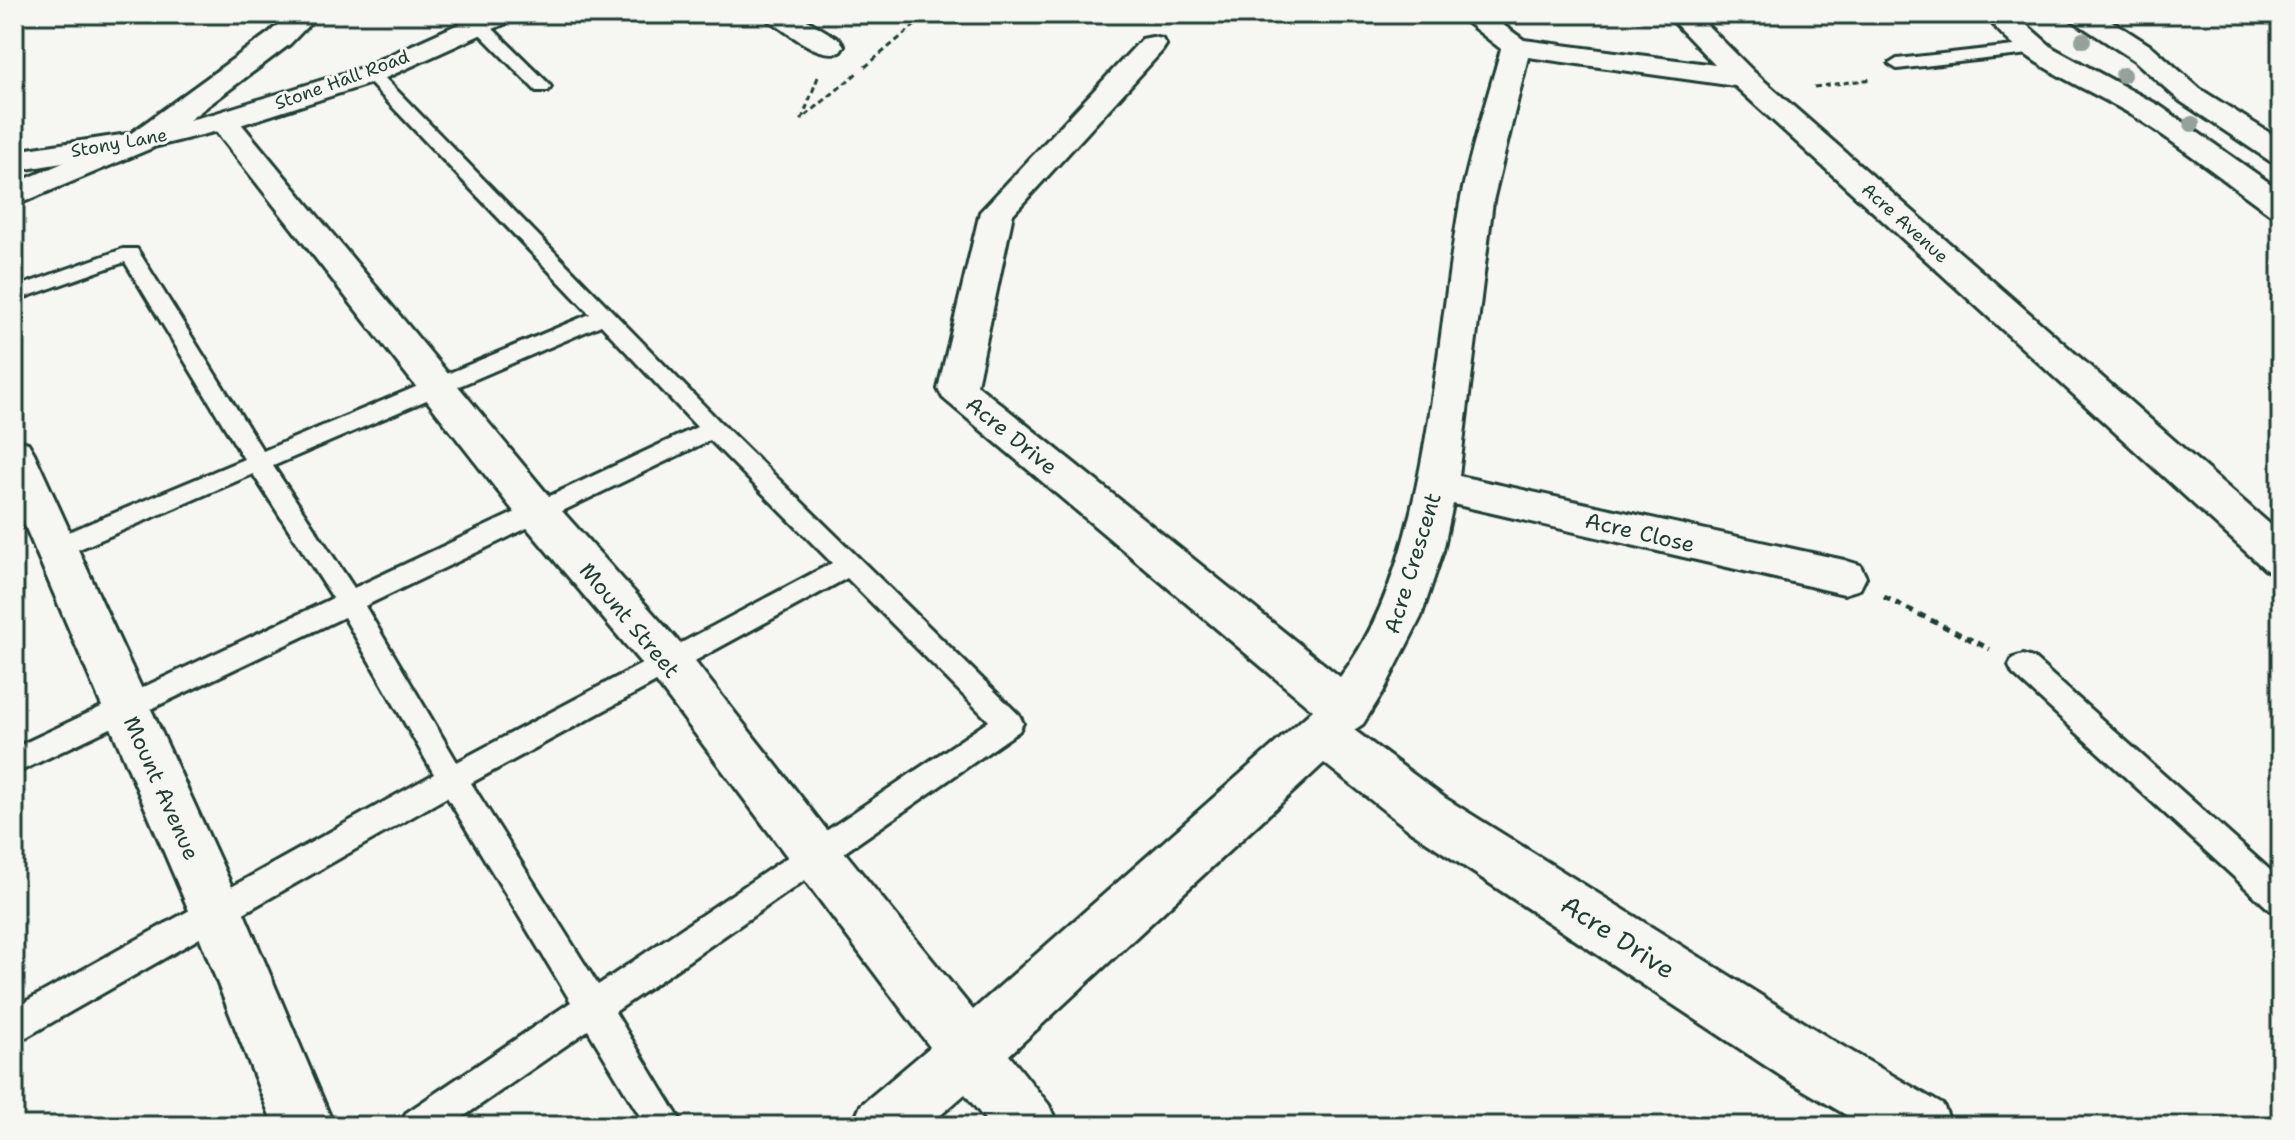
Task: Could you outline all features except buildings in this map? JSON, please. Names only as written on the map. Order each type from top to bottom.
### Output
[{"type":"street","points":[[14,196],[141,141],[280,38],[305,14]]},
{"type":"street","points":[[778,14],[830,46]]},
{"type":"street","points":[[1470,14],[1516,47],[1753,86]]},
{"type":"street","name":"Acre Avenue","points":[[1680,14],[1753,86],[2281,559]]},
{"type":"street","points":[[1999,14],[2010,30],[2032,49],[2132,102],[2281,206]]},
{"type":"street","points":[[2082,14],[2144,54],[2190,95],[2281,154]]},
{"type":"street","name":"Stone Hall Road","points":[[223,121],[371,74],[491,19]]},
{"type":"street","name":"Acre Drive","points":[[1152,45],[997,212],[957,389],[1334,722],[1427,814],[1811,1061],[1922,1126]]},
{"type":"street","name":"Acre Crescent","points":[[882,1126],[969,1052],[1334,722],[1381,658],[1401,612],[1437,486],[1477,199],[1516,47]]},
{"type":"street","points":[[2132,102],[2190,95]]},
{"type":"street","name":"Stony Lane","points":[[14,161],[141,141],[223,121]]},
{"type":"street","name":"Mount Street","points":[[223,121],[538,512],[668,662],[814,855],[1028,1126]]},
{"type":"street","name":"Mount Avenue","points":[[16,462],[217,913],[304,1126]]},
{"type":"street","name":"Acre Close","points":[[1437,486],[1844,577]]},
{"type":"lane","points":[[491,19],[542,87]]},
{"type":"lane","points":[[1897,64],[2032,49]]},
{"type":"lane","points":[[371,74],[602,317],[1009,723],[419,1126]]},
{"type":"lane","points":[[14,295],[130,253],[257,461],[349,602],[452,779],[666,1126]]},
{"type":"lane","points":[[54,549],[602,317]]},
{"type":"lane","points":[[14,762],[713,429]]},
{"type":"lane","points":[[14,1027],[452,779],[851,564]]},
{"type":"lane","points":[[2023,666],[2281,900]]},
{"type":"path","points":[[1753,86],[1899,75],[1897,64]]},
{"type":"path","points":[[1844,577],[2023,666]]}]
